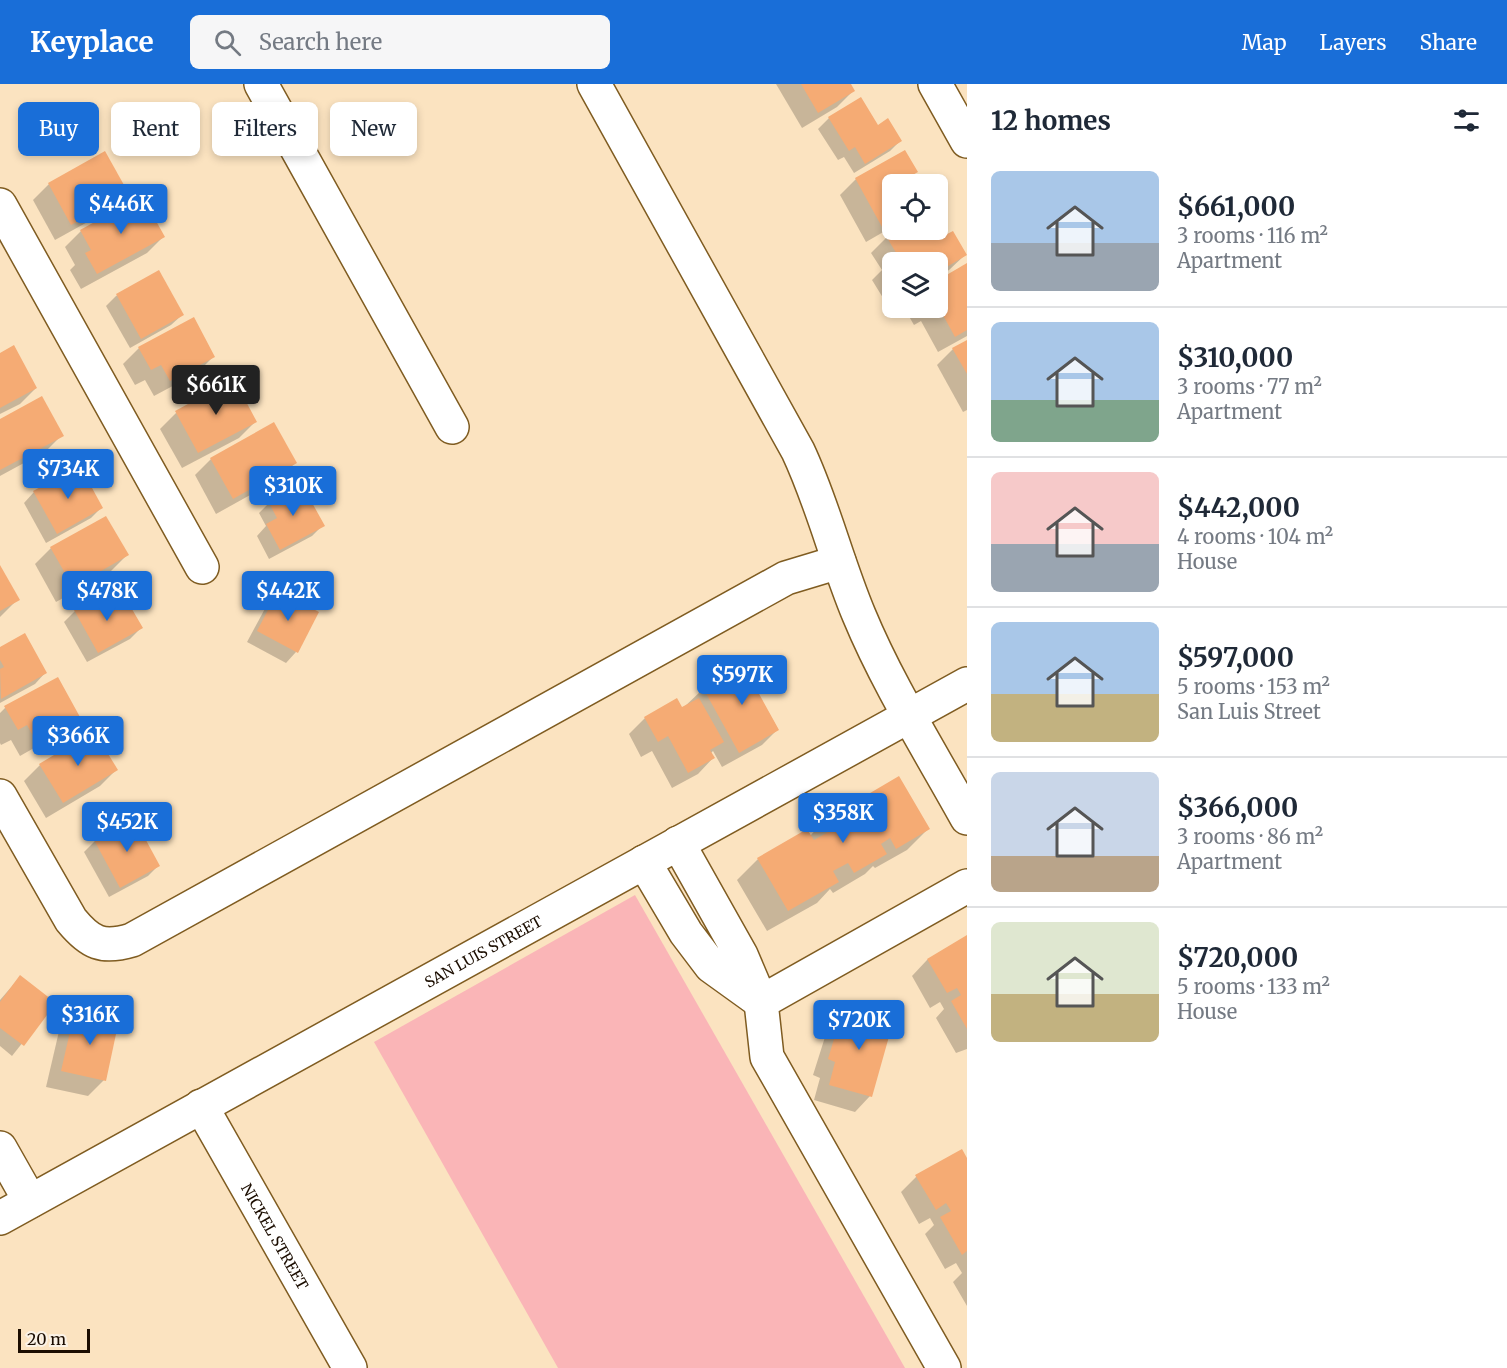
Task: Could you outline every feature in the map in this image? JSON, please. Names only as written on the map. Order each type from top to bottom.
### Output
[{"type":"street","points":[[261,84],[452,427]]},
{"type":"street","points":[[594,84],[798,451],[819,495],[839,562],[860,616],[910,716],[967,818]]},
{"type":"street","points":[[935,84],[967,141]]},
{"type":"street","points":[[0,205],[202,567]]},
{"type":"street","points":[[0,796],[71,920],[82,934],[99,944],[114,946],[132,940],[786,578],[839,562]]},
{"type":"street","name":"SAN LUIS STREET","points":[[0,1218],[967,684]]},
{"type":"street","points":[[678,843],[741,955],[761,1002],[767,1057],[944,1368]]},
{"type":"street","points":[[644,862],[686,933],[711,966],[761,1002]]},
{"type":"street","points":[[761,1002],[967,886]]},
{"type":"street","name":"NICKEL STREET","points":[[201,1106],[350,1368]]},
{"type":"street","points":[[0,1148],[30,1201]]},
{"type":"shaded area","points":[[635,895],[905,1368],[558,1368],[374,1042]]},
{"type":"building","points":[[801,84],[851,84],[855,91],[818,113]]},
{"type":"building","points":[[861,97],[878,125],[888,118],[902,141],[865,164],[855,147],[849,151],[828,117]]},
{"type":"building","points":[[905,150],[918,172],[882,174],[882,227],[855,178]]},
{"type":"building","points":[[105,151],[129,194],[71,225],[48,183]]},
{"type":"building","points":[[142,196],[165,237],[97,274],[85,253],[91,250],[80,230]]},
{"type":"building","points":[[953,231],[967,255],[948,266],[948,252],[896,252],[888,240],[948,240],[948,234]]},
{"type":"building","points":[[967,263],[967,330],[955,337],[945,318],[948,318],[948,274]]},
{"type":"building","points":[[159,270],[184,315],[141,339],[116,294]]},
{"type":"building","points":[[194,317],[215,357],[170,381],[161,365],[151,370],[138,347]]},
{"type":"building","points":[[967,340],[967,374],[952,348]]},
{"type":"building","points":[[14,345],[37,388],[0,408],[0,353]]},
{"type":"building","points":[[234,379],[257,422],[198,453],[175,411]]},
{"type":"building","points":[[42,396],[64,436],[0,470],[0,419]]},
{"type":"building","points":[[274,422],[297,463],[233,499],[210,458]]},
{"type":"building","points":[[80,466],[103,508],[57,534],[33,491]]},
{"type":"building","points":[[301,483],[325,526],[280,550],[266,524],[277,518],[268,501]]},
{"type":"building","points":[[106,516],[129,555],[73,587],[50,547]]},
{"type":"building","points":[[0,565],[20,600],[0,611]]},
{"type":"building","points":[[278,591],[319,612],[298,653],[257,631]]},
{"type":"building","points":[[106,592],[117,610],[129,604],[143,628],[98,653],[74,610]]},
{"type":"building","points":[[25,633],[47,673],[1,699],[0,669],[4,667],[0,660],[0,647]]},
{"type":"building","points":[[753,660],[768,686],[758,692],[779,730],[739,753],[703,688]]},
{"type":"building","points":[[58,677],[80,717],[36,741],[27,725],[18,730],[4,706]]},
{"type":"building","points":[[677,698],[682,707],[699,698],[724,742],[710,750],[715,758],[688,773],[668,736],[658,742],[644,717]]},
{"type":"building","points":[[94,731],[118,770],[63,803],[39,764]]},
{"type":"building","points":[[899,776],[930,829],[896,849],[890,838],[881,844],[887,854],[854,873],[848,863],[833,871],[839,882],[788,911],[757,858],[807,829],[814,840],[830,831],[824,820],[856,801],[863,812],[872,807],[865,796]]},
{"type":"building","points":[[134,818],[160,866],[120,888],[94,840]]},
{"type":"building","points":[[967,935],[967,1029],[951,1001],[961,995],[957,988],[947,993],[927,959]]},
{"type":"building","points":[[20,975],[56,1003],[24,1046],[0,1028],[0,1002]]},
{"type":"building","points":[[849,1004],[886,1014],[882,1031],[890,1033],[872,1097],[829,1085],[835,1062],[828,1059],[840,1019],[844,1020]]},
{"type":"building","points":[[75,1010],[119,1020],[106,1081],[61,1071]]},
{"type":"building","points":[[962,1149],[967,1158],[967,1251],[962,1255],[940,1217],[951,1211],[946,1203],[936,1210],[915,1175]]}]
